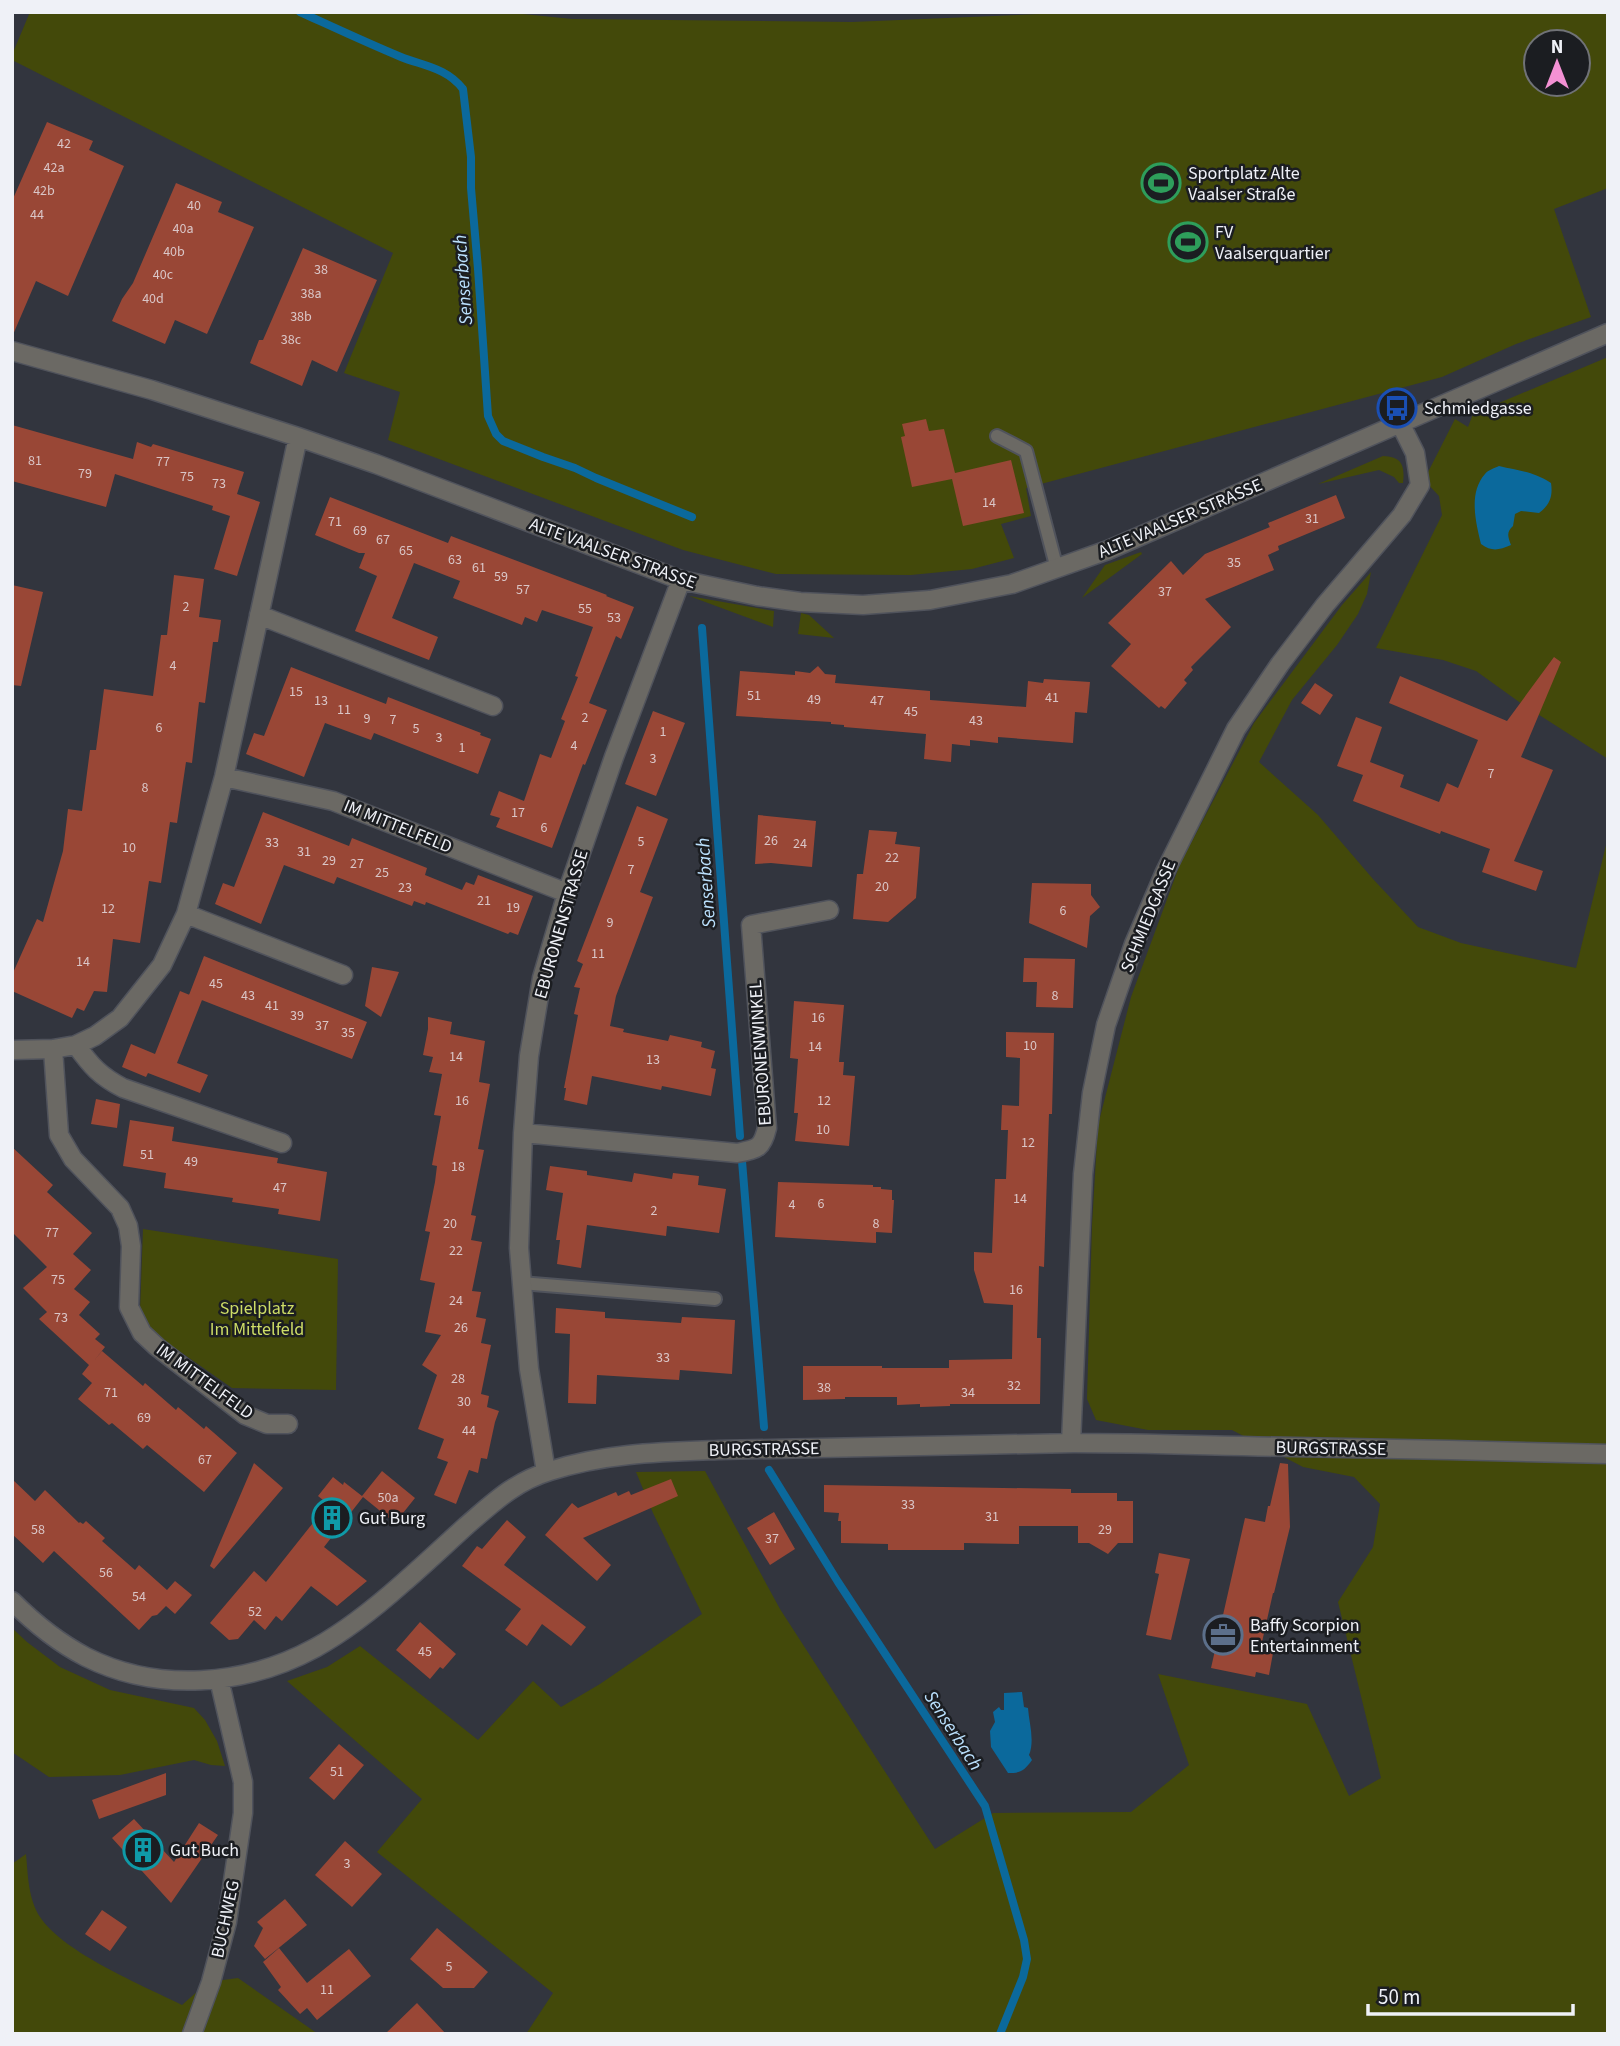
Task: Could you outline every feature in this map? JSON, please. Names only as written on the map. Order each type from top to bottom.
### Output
[{"type":"street","name":"ALTE VAALSER STRASSE","points":[[12,351],[152,390],[298,437],[681,580],[800,602],[863,605],[930,600],[976,592],[1012,584],[1057,569],[1108,550],[1608,333]]},
{"type":"street","name":"SCHMIEDGASSE","points":[[1071,1443],[1083,1174],[1092,1093],[1107,1025],[1134,944],[1165,872],[1236,729],[1280,664],[1325,605],[1402,515],[1420,485],[1415,453],[1400,423]]},
{"type":"street","points":[[12,1050],[54,1049],[76,1045],[95,1036],[120,1018],[162,965],[186,914],[224,777],[298,437]]},
{"type":"street","name":"EBURONENSTRASSE","points":[[546,1472],[529,1369],[519,1248],[529,1056],[542,978],[566,893],[681,580]]},
{"type":"street","points":[[259,615],[493,706]]},
{"type":"street","name":"IM MITTELFELD","points":[[224,777],[333,801],[566,893]]},
{"type":"street","name":"EBURONENWINKEL","points":[[523,1133],[737,1153],[755,1150],[764,1142],[767,1128],[751,925],[829,910]]},
{"type":"street","points":[[186,914],[343,975]]},
{"type":"street","points":[[76,1045],[92,1068],[122,1088],[282,1143]]},
{"type":"street","name":"IM MITTELFELD","points":[[54,1049],[59,1135],[73,1159],[120,1208],[128,1226],[131,1246],[129,1307],[142,1333],[245,1415],[267,1424],[288,1424]]},
{"type":"street","name":"BURGSTRASSE","points":[[12,1601],[58,1640],[86,1657],[112,1668],[136,1676],[162,1679],[219,1679],[251,1673],[313,1650],[399,1587],[506,1491],[546,1472],[602,1458],[651,1452],[1071,1443],[1608,1454]]},
{"type":"street","name":"BUCHWEG","points":[[192,2034],[211,1982],[227,1922],[243,1813],[243,1782],[219,1679]]},
{"type":"lane","points":[[997,436],[1026,451],[1057,569]]},
{"type":"lane","points":[[521,1283],[715,1299]]},
{"type":"green space","points":[[30,12],[503,12],[572,19],[852,22],[1087,12],[1608,12],[1608,188],[1554,209],[1591,317],[1516,344],[1442,377],[1026,488],[1031,516],[1001,524],[1014,558],[972,569],[911,575],[776,574],[683,550],[388,440],[400,392],[344,373],[393,253],[12,60]]},
{"type":"green space","points":[[1608,357],[1608,759],[1476,671],[1443,660],[1376,648],[1442,515],[1439,496],[1424,480],[1455,419],[1468,427],[1473,414]]},
{"type":"green space","points":[[1383,456],[1394,458],[1401,463],[1403,483],[1379,470],[1318,484]]},
{"type":"green space","points":[[1141,552],[1142,554],[1082,598],[1105,565]]},
{"type":"green space","points":[[1371,572],[1367,594],[1358,614],[1337,645],[1292,700],[1259,762],[1318,815],[1418,927],[1461,943],[1576,968],[1608,837],[1608,2034],[526,2034],[553,1993],[377,1852],[422,1799],[287,1681],[327,1667],[360,1646],[478,1740],[533,1681],[561,1707],[600,1684],[702,1614],[636,1472],[705,1471],[780,1609],[935,1849],[993,1813],[1131,1812],[1189,1765],[1158,1674],[1307,1704],[1349,1796],[1381,1778],[1338,1602],[1373,1547],[1380,1504],[1354,1477],[1303,1467],[1232,1430],[1148,1430],[1096,1420],[1087,1399],[1098,1125],[1131,997],[1180,864],[1254,723],[1342,605]]},
{"type":"green space","points":[[689,596],[774,611],[773,627]]},
{"type":"green space","points":[[801,613],[809,615],[834,638],[798,634]]},
{"type":"green space","name":"Spielplatz Im Mittelfeld","points":[[143,1229],[338,1259],[336,1390],[232,1388],[152,1332],[140,1311]]},
{"type":"green space","points":[[12,1628],[60,1667],[110,1690],[194,1708],[205,1720],[217,1741],[225,1766],[194,1760],[120,1775],[49,1777],[12,1752]]},
{"type":"green space","points":[[26,1854],[31,1894],[40,1917],[51,1930],[85,1955],[182,2005],[208,1982],[238,1978],[318,2034],[12,2034],[12,1864]]},
{"type":"water","points":[[1499,466],[1538,476],[1551,483],[1552,492],[1550,500],[1539,513],[1521,511],[1515,514],[1513,526],[1508,533],[1511,545],[1496,549],[1481,544],[1475,499],[1476,490],[1485,474]]},
{"type":"water","points":[[1022,1692],[1024,1707],[1028,1708],[1032,1737],[1029,1755],[1032,1760],[1022,1771],[1008,1773],[991,1747],[990,1731],[995,1722],[993,1712],[999,1707],[1004,1710],[1004,1693]]},
{"type":"building","points":[[47,122],[93,141],[89,150],[124,166],[68,296],[36,281],[12,337],[12,201]]},
{"type":"building","points":[[176,183],[222,202],[218,212],[254,227],[207,334],[175,320],[165,344],[112,321],[133,283]]},
{"type":"building","points":[[303,248],[377,280],[337,372],[312,360],[302,386],[250,363],[259,340],[263,340]]},
{"type":"building","points":[[926,419],[929,431],[944,429],[955,473],[1011,460],[1024,513],[963,526],[952,479],[912,487],[901,437],[905,436],[902,424]]},
{"type":"building","points":[[12,425],[133,459],[137,442],[151,447],[153,444],[244,472],[237,494],[260,502],[237,576],[214,569],[230,516],[212,510],[213,506],[115,474],[106,507],[12,481]]},
{"type":"building","points":[[1336,495],[1345,518],[1278,546],[1279,550],[1268,555],[1274,570],[1205,599],[1231,627],[1191,667],[1193,670],[1184,680],[1187,683],[1165,709],[1161,706],[1159,708],[1111,666],[1131,644],[1108,623],[1171,561],[1183,575],[1205,554],[1270,527],[1268,523]]},
{"type":"building","points":[[330,497],[448,543],[451,536],[634,607],[621,639],[616,636],[589,703],[607,710],[585,765],[583,764],[552,848],[496,827],[500,818],[490,815],[499,791],[524,801],[540,754],[551,758],[565,721],[561,719],[578,677],[575,676],[593,627],[542,610],[537,622],[525,617],[522,625],[453,598],[460,581],[414,563],[392,618],[438,637],[429,660],[355,631],[377,576],[359,568],[365,553],[315,535]]},
{"type":"building","points":[[174,575],[204,579],[199,617],[221,620],[218,642],[213,642],[205,703],[199,702],[192,763],[186,762],[177,823],[170,822],[161,883],[149,881],[140,943],[113,939],[107,992],[94,991],[84,1011],[77,1008],[72,1018],[12,991],[12,975],[37,919],[43,922],[63,851],[68,809],[82,811],[90,750],[96,750],[104,689],[153,696],[161,635],[167,635]]},
{"type":"building","points":[[12,585],[43,592],[21,686],[12,685]]},
{"type":"building","points":[[1554,657],[1561,662],[1521,757],[1553,770],[1514,861],[1543,871],[1536,891],[1482,872],[1490,849],[1441,831],[1440,834],[1353,801],[1363,775],[1337,766],[1356,717],[1382,727],[1370,762],[1404,775],[1400,787],[1439,802],[1447,783],[1458,788],[1478,740],[1389,703],[1400,676],[1507,721]]},
{"type":"building","points":[[818,666],[825,674],[836,675],[835,683],[930,691],[930,700],[1026,707],[1028,681],[1043,683],[1044,679],[1090,682],[1087,713],[1075,712],[1073,743],[998,737],[998,743],[970,740],[970,746],[952,744],[951,762],[924,759],[926,734],[844,727],[831,722],[736,716],[740,671],[795,675],[795,671],[810,673]]},
{"type":"building","points":[[291,667],[386,704],[388,697],[481,733],[480,735],[491,739],[478,774],[374,733],[371,740],[325,723],[304,777],[246,754],[254,733],[264,736]]},
{"type":"building","points":[[1315,683],[1333,695],[1320,715],[1301,703]]},
{"type":"building","points":[[653,711],[685,723],[656,796],[625,784]]},
{"type":"building","points":[[637,806],[668,819],[640,892],[653,897],[616,996],[610,1026],[624,1029],[623,1032],[668,1041],[670,1035],[702,1042],[701,1047],[715,1051],[711,1068],[716,1069],[711,1096],[662,1086],[661,1090],[592,1076],[587,1105],[564,1100],[578,1015],[574,1014],[580,988],[574,987],[583,964],[577,961]]},
{"type":"building","points":[[263,812],[349,846],[352,838],[427,868],[425,875],[462,890],[466,882],[474,885],[478,875],[533,896],[518,935],[510,932],[508,934],[426,902],[425,905],[414,901],[412,906],[337,877],[334,884],[284,865],[261,924],[215,904],[223,883],[234,887]]},
{"type":"building","points":[[758,815],[816,821],[812,867],[755,864]]},
{"type":"building","points":[[869,830],[897,832],[895,844],[920,847],[916,898],[888,922],[853,919],[857,874],[863,874]]},
{"type":"building","points":[[1032,883],[1091,884],[1091,895],[1100,907],[1090,916],[1087,948],[1029,923]]},
{"type":"building","points":[[204,956],[367,1022],[352,1059],[189,995]]},
{"type":"building","points":[[1024,958],[1075,959],[1073,1008],[1036,1007],[1037,982],[1023,982]]},
{"type":"building","points":[[372,967],[399,972],[381,1017],[365,1006]]},
{"type":"building","points":[[180,991],[202,1000],[177,1063],[208,1075],[200,1093],[148,1073],[146,1077],[122,1067],[131,1044],[155,1054]]},
{"type":"building","points":[[794,1001],[844,1005],[839,1062],[844,1062],[843,1075],[855,1076],[849,1146],[795,1141],[798,1059],[790,1058]]},
{"type":"building","points":[[428,1017],[452,1022],[450,1034],[485,1041],[479,1082],[490,1084],[478,1149],[484,1150],[471,1215],[476,1216],[471,1240],[482,1242],[472,1291],[481,1292],[476,1317],[486,1319],[481,1343],[491,1345],[481,1394],[489,1396],[487,1407],[499,1411],[487,1459],[481,1458],[478,1473],[469,1470],[456,1504],[434,1495],[448,1462],[437,1458],[444,1439],[418,1429],[437,1375],[422,1365],[441,1335],[425,1332],[435,1283],[420,1280],[430,1232],[425,1231],[435,1182],[437,1166],[432,1165],[441,1116],[434,1115],[442,1074],[429,1072],[433,1057],[423,1055]]},
{"type":"building","points":[[1006,1032],[1054,1033],[1044,1267],[1039,1266],[1037,1338],[1041,1338],[1040,1404],[950,1404],[920,1407],[920,1404],[897,1405],[897,1397],[803,1400],[803,1366],[949,1368],[949,1360],[1012,1359],[1013,1305],[984,1303],[974,1270],[974,1252],[992,1253],[995,1179],[1006,1179],[1008,1130],[1001,1130],[1002,1105],[1019,1106],[1020,1058],[1006,1057]]},
{"type":"building","points":[[96,1099],[120,1104],[117,1128],[91,1124]]},
{"type":"building","points":[[130,1120],[174,1127],[172,1141],[278,1158],[277,1163],[327,1172],[320,1221],[278,1214],[279,1209],[232,1202],[233,1198],[164,1188],[166,1173],[123,1166]]},
{"type":"building","points":[[12,1147],[53,1185],[47,1192],[92,1233],[73,1254],[91,1270],[74,1289],[90,1302],[79,1315],[100,1334],[95,1339],[105,1347],[93,1362],[102,1351],[143,1386],[145,1383],[176,1410],[178,1407],[204,1429],[206,1426],[237,1453],[204,1492],[147,1445],[143,1449],[78,1399],[92,1383],[82,1374],[89,1365],[39,1319],[47,1312],[23,1288],[47,1267],[12,1232]]},
{"type":"building","points":[[550,1166],[587,1171],[587,1175],[632,1182],[634,1173],[672,1179],[673,1173],[699,1176],[698,1185],[726,1189],[719,1233],[667,1226],[666,1236],[587,1225],[581,1268],[557,1264],[560,1240],[556,1240],[563,1193],[546,1190]]},
{"type":"building","points":[[778,1182],[873,1185],[892,1190],[892,1233],[876,1232],[876,1243],[775,1237]]},
{"type":"building","points":[[556,1308],[605,1312],[605,1318],[681,1323],[682,1317],[735,1320],[732,1374],[680,1370],[679,1380],[597,1375],[596,1404],[568,1403],[570,1334],[555,1333]]},
{"type":"building","points":[[254,1463],[283,1488],[214,1569],[210,1566]]},
{"type":"building","points":[[1280,1463],[1288,1464],[1290,1527],[1260,1651],[1273,1653],[1269,1675],[1256,1672],[1255,1677],[1211,1668],[1245,1518],[1265,1522]]},
{"type":"building","points":[[382,1471],[415,1498],[395,1523],[363,1497],[324,1547],[367,1581],[337,1606],[311,1586],[282,1621],[276,1616],[265,1630],[254,1620],[238,1639],[229,1640],[210,1623],[254,1571],[266,1582],[328,1504],[318,1496],[333,1477],[362,1496]]},
{"type":"building","points":[[12,1479],[35,1501],[45,1490],[79,1523],[86,1521],[105,1538],[102,1541],[135,1570],[139,1565],[167,1590],[175,1581],[192,1595],[175,1614],[166,1606],[139,1630],[54,1551],[43,1563],[12,1534]]},
{"type":"building","points":[[671,1479],[678,1496],[583,1538],[611,1565],[597,1581],[545,1535],[572,1503],[578,1508],[616,1492],[618,1496],[629,1491],[631,1495]]},
{"type":"building","points":[[824,1485],[1071,1489],[1071,1493],[1117,1493],[1117,1501],[1133,1501],[1133,1543],[1118,1543],[1108,1554],[1089,1543],[1078,1543],[1078,1526],[1019,1526],[1019,1544],[964,1543],[964,1550],[888,1550],[888,1544],[841,1543],[839,1513],[824,1512]]},
{"type":"building","points":[[774,1512],[795,1549],[770,1565],[747,1528]]},
{"type":"building","points":[[507,1520],[526,1537],[504,1565],[586,1627],[571,1646],[542,1624],[527,1646],[505,1630],[521,1609],[462,1566],[477,1546],[482,1549]]},
{"type":"building","points":[[1159,1553],[1190,1559],[1171,1640],[1146,1635],[1159,1574],[1155,1573]]},
{"type":"building","points":[[420,1622],[456,1654],[430,1679],[396,1650]]},
{"type":"building","points":[[339,1744],[364,1765],[334,1800],[309,1778]]},
{"type":"building","points":[[166,1773],[166,1795],[99,1819],[92,1800]]},
{"type":"building","name":"Gut Buch","points":[[134,1819],[174,1862],[199,1823],[218,1835],[171,1903],[112,1838]]},
{"type":"building","points":[[345,1841],[382,1874],[352,1907],[315,1875]]},
{"type":"building","points":[[285,1899],[307,1925],[265,1959],[254,1946],[263,1928],[257,1922]]},
{"type":"building","points":[[102,1910],[127,1927],[110,1951],[85,1934]]},
{"type":"building","points":[[437,1928],[488,1972],[474,1988],[443,1988],[410,1959]]},
{"type":"building","points":[[279,1948],[307,1983],[349,1949],[371,1976],[317,2020],[307,2008],[300,2014],[278,1990],[281,1987],[263,1962]]},
{"type":"building","points":[[417,2003],[446,2034],[385,2034]]},
{"type":"waterway","name":"Senserbach","points":[[300,12],[388,52],[435,68],[450,76],[463,89],[471,157],[488,416],[496,434],[503,441],[692,517]]},
{"type":"waterway","name":"Senserbach","points":[[702,628],[740,1136]]},
{"type":"waterway","name":"Senserbach","points":[[742,1161],[764,1427]]},
{"type":"waterway","name":"Senserbach","points":[[769,1470],[838,1582],[985,1806],[1024,1940],[1027,1959],[1023,1977],[1000,2034]]},
{"type":"place","name":"Sportplatz Alte Vaalser Straße","points":[[1161,183]]},
{"type":"place","name":"FV Vaalserquartier","points":[[1188,242]]},
{"type":"place","name":"Schmiedgasse","points":[[1397,408]]},
{"type":"place","name":"Gut Burg","points":[[332,1518]]},
{"type":"place","name":"Baffy Scorpion Entertainment","points":[[1223,1635]]},
{"type":"place","name":"Gut Buch","points":[[143,1850]]}]
